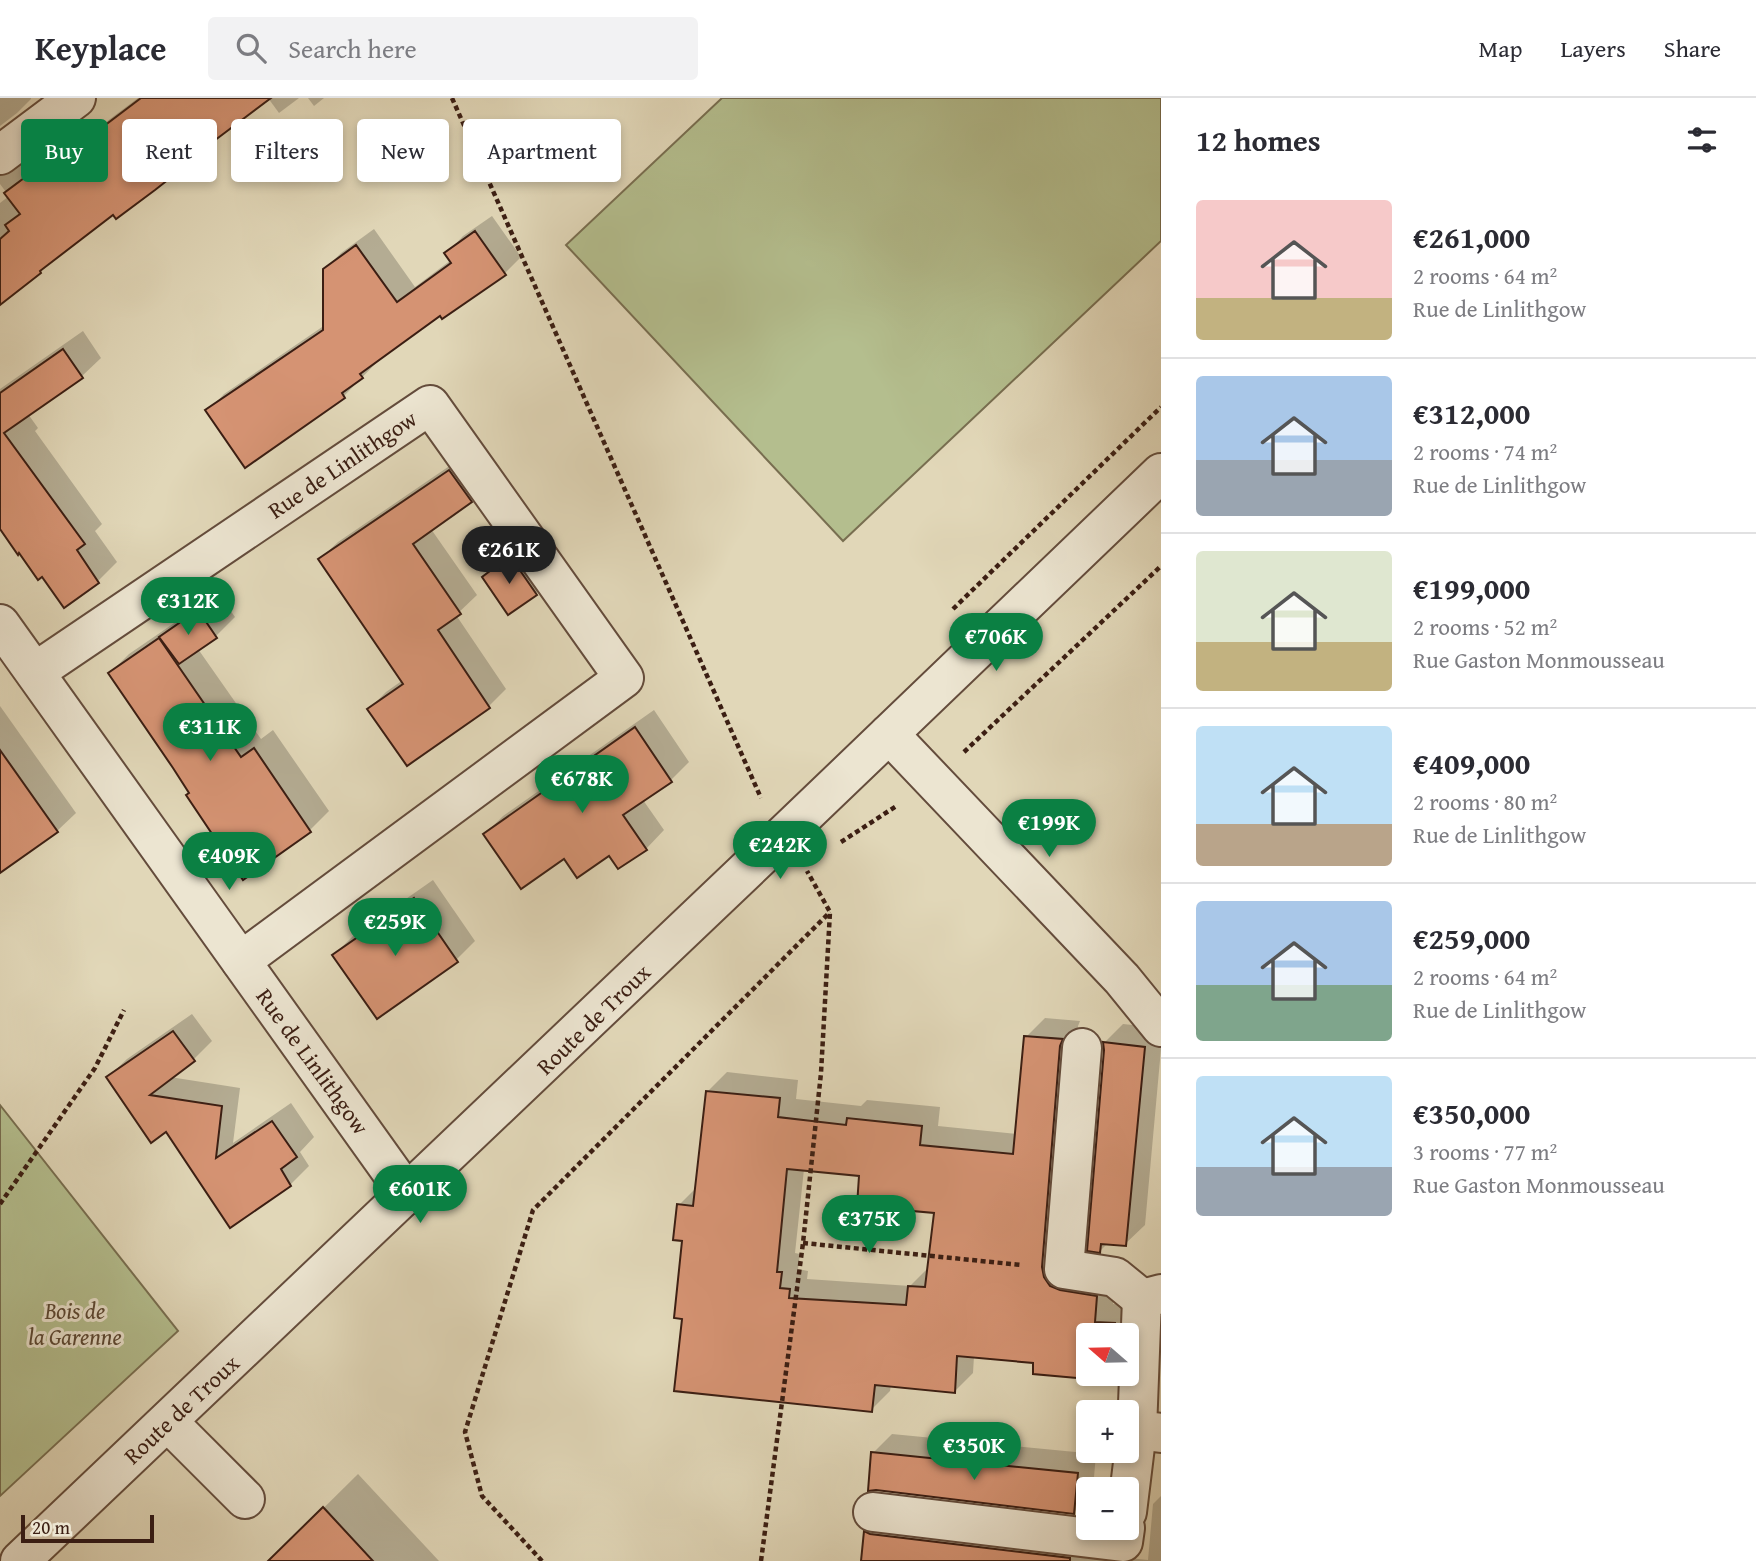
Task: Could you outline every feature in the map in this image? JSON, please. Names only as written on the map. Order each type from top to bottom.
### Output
[{"type":"street","points":[[0,155],[76,98]]},
{"type":"street","name":"Rue de Linlithgow","points":[[35,672],[430,405],[624,678],[242,961]]},
{"type":"street","name":"Route de Troux","points":[[20,1561],[408,1195],[1161,473]]},
{"type":"street","name":"Rue de Linlithgow","points":[[0,624],[408,1195]]},
{"type":"street","points":[[889,734],[1122,979],[1161,1027]]},
{"type":"street","points":[[1082,1048],[1064,1269],[1115,1277],[1152,1297],[1149,1431],[1137,1477]]},
{"type":"street","points":[[168,1422],[245,1499]]},
{"type":"street","points":[[873,1512],[1076,1536]]},
{"type":"street","points":[[1106,1540],[1123,1540]]},
{"type":"path","points":[[452,98],[760,797],[786,834],[830,912],[821,1073],[803,1243],[761,1561]]},
{"type":"path","points":[[542,1561],[482,1496],[465,1432],[533,1210],[830,912]]},
{"type":"path","points":[[0,1204],[95,1068],[124,1010]]},
{"type":"path","points":[[803,1243],[1064,1269]]},
{"type":"green space","points":[[722,98],[1161,98],[1161,241],[843,541],[566,245]]},
{"type":"green space","name":"Bois de la Garenne","points":[[0,1105],[178,1331],[0,1496]]},
{"type":"building","points":[[141,98],[271,98],[243,119],[231,119],[231,128],[217,139],[217,119],[122,119],[122,182],[165,182],[116,219],[113,215],[0,305],[0,239],[9,231],[5,225],[20,214],[4,193],[21,180],[108,182],[108,123]]},
{"type":"building","points":[[475,231],[506,275],[442,319],[440,316],[360,374],[363,378],[342,393],[345,398],[245,468],[205,410],[323,330],[323,269],[356,245],[397,302],[451,263],[444,253]]},
{"type":"building","points":[[63,349],[83,378],[4,433],[85,544],[77,550],[99,583],[64,608],[42,577],[38,580],[0,529],[0,393]]},
{"type":"building","points":[[449,470],[472,502],[413,544],[461,614],[438,630],[490,708],[407,766],[367,709],[403,684],[318,559]]},
{"type":"building","points":[[510,556],[537,595],[508,615],[482,577]]},
{"type":"building","points":[[198,610],[217,638],[179,664],[159,637]]},
{"type":"building","points":[[159,638],[241,757],[254,748],[311,832],[243,880],[186,795],[189,793],[173,768],[108,673]]},
{"type":"building","points":[[635,727],[672,782],[623,815],[647,850],[618,869],[609,856],[577,878],[564,859],[521,889],[483,834]]},
{"type":"building","points":[[0,750],[58,832],[0,873]]},
{"type":"building","points":[[414,898],[458,962],[377,1019],[332,955]]},
{"type":"building","points":[[173,1031],[195,1061],[150,1095],[222,1106],[216,1158],[272,1121],[297,1157],[281,1169],[291,1186],[230,1228],[166,1132],[151,1143],[106,1077]]},
{"type":"building","points":[[1024,1036],[1063,1039],[1060,1046],[1042,1267],[1050,1286],[1097,1296],[1095,1322],[1115,1323],[1076,1323],[1076,1378],[1033,1374],[1033,1363],[957,1356],[955,1393],[875,1385],[872,1412],[674,1391],[682,1319],[674,1318],[682,1241],[673,1240],[677,1204],[693,1206],[706,1091],[780,1098],[778,1117],[846,1125],[847,1118],[922,1126],[920,1145],[1013,1154]],"holes":[[[787,1169],[859,1176],[857,1206],[934,1213],[925,1287],[908,1286],[906,1305],[789,1298],[790,1289],[780,1288],[782,1272],[777,1272]]]},
{"type":"building","points":[[1103,1042],[1145,1047],[1126,1246],[1101,1244],[1100,1253],[1087,1251]]},
{"type":"building","points":[[871,1452],[1078,1473],[1074,1514],[868,1491]]},
{"type":"building","points":[[323,1507],[373,1561],[268,1561]]},
{"type":"building","points":[[864,1531],[870,1534],[1070,1558],[1070,1561],[861,1561]]}]
